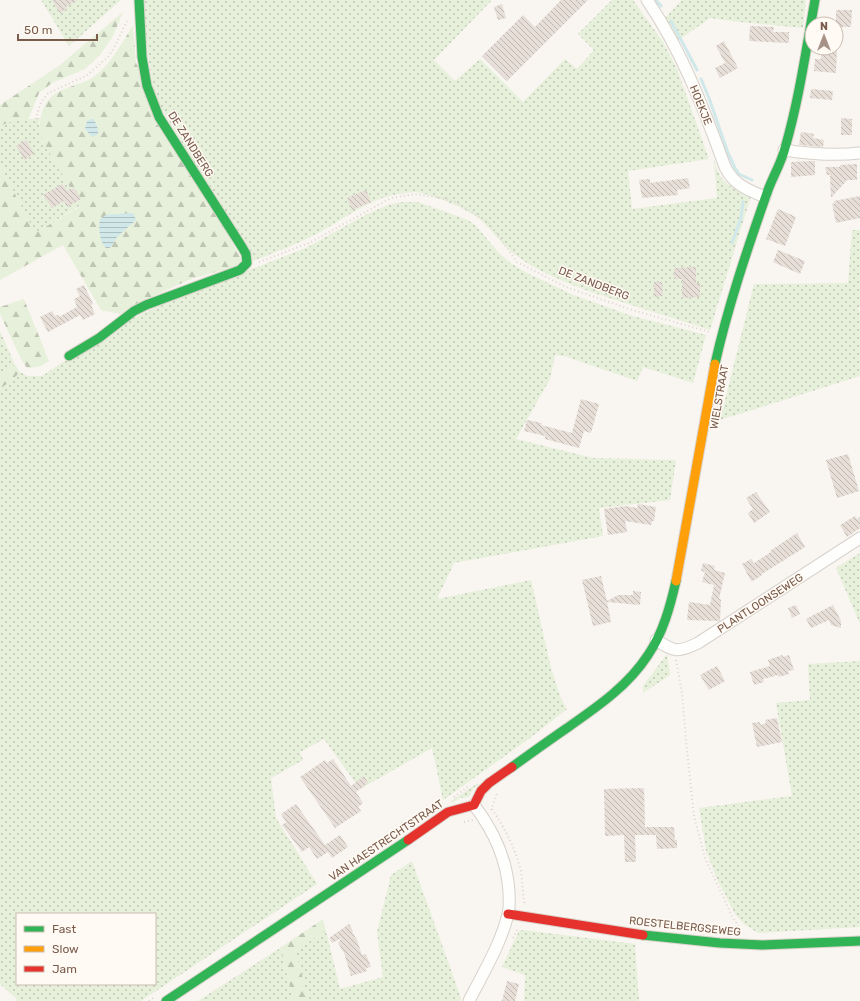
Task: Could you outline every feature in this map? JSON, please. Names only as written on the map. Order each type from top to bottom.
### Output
[{"type":"street","name":"HOEKJE","points":[[647,0],[669,34],[694,86],[729,176],[735,182],[765,197]]},
{"type":"street","name":"WIELSTRAAT","points":[[656,640],[671,601],[677,576],[721,335],[740,270],[765,197],[784,150],[803,68],[815,0]]},
{"type":"street","name":"DE ZANDBERG","points":[[139,2],[142,57],[147,86],[159,117],[242,247],[246,254],[247,263]]},
{"type":"street","points":[[784,150],[814,154],[844,155],[860,153]]},
{"type":"street","points":[[69,356],[99,338],[134,311],[146,304],[240,270],[247,263]]},
{"type":"street","name":"PLANTLOONSEWEG","points":[[674,651],[686,649],[698,644],[860,538]]},
{"type":"street","points":[[469,1001],[497,944],[508,914],[509,904],[508,879],[502,851],[474,805],[482,791],[489,783],[612,696],[640,666],[656,640],[674,651]]},
{"type":"street","name":"VAN HAESTRECHTSTRAAT","points":[[166,1001],[373,864],[448,812],[474,805]]},
{"type":"street","name":"ROESTELBERGSEWEG","points":[[508,914],[695,942],[784,945],[860,941]]},
{"type":"path","points":[[35,123],[40,104],[48,93],[86,76],[108,57],[114,48],[129,16],[139,2]]},
{"type":"path","name":"DE ZANDBERG","points":[[247,263],[252,265],[309,243],[391,198],[414,194],[435,197],[454,201],[489,223],[517,262],[566,287],[632,310],[712,332]]},
{"type":"path","points":[[674,651],[682,693],[694,816],[705,858],[732,916],[749,945]]},
{"type":"path","name":"VAN HAESTRECHTSTRAAT","points":[[448,800],[472,784]]},
{"type":"path","points":[[492,809],[497,793]]},
{"type":"green space","points":[[41,0],[121,0],[69,46]]},
{"type":"green space","points":[[140,0],[492,0],[434,60],[455,81],[480,59],[523,102],[565,59],[577,69],[594,50],[578,34],[612,0],[633,0],[663,42],[677,69],[709,159],[628,171],[632,209],[717,198],[714,160],[720,175],[727,184],[751,196],[710,330],[598,294],[553,277],[515,255],[477,217],[450,203],[423,193],[416,192],[398,194],[377,200],[358,209],[314,235],[253,261],[154,96]]},
{"type":"green space","points":[[682,0],[806,0],[803,28],[710,18],[676,42],[663,20]]},
{"type":"green space","points":[[123,12],[113,36],[100,55],[85,69],[52,83],[39,93],[28,120],[12,121],[0,126],[0,105],[60,65]]},
{"type":"green space","points":[[133,25],[136,63],[244,264],[191,279],[142,301],[120,314],[101,310],[63,245],[0,280],[0,165],[35,233],[81,206],[42,140],[40,120],[42,113],[44,107],[52,96],[62,90],[92,78],[98,73],[115,54]]},
{"type":"green space","points":[[41,118],[39,123],[42,140],[81,205],[35,233],[0,165],[0,126],[12,121]]},
{"type":"green space","points":[[402,202],[418,202],[468,220],[476,226],[499,253],[509,262],[527,273],[571,294],[629,315],[706,335],[693,383],[643,367],[637,381],[564,356],[555,355],[550,379],[516,439],[593,458],[676,460],[670,500],[599,508],[603,536],[454,563],[437,599],[531,580],[551,668],[561,698],[567,709],[526,741],[443,800],[432,748],[360,789],[324,739],[300,752],[303,760],[271,778],[276,818],[317,884],[141,1001],[16,1001],[17,999],[0,984],[0,389],[20,372],[27,376],[42,376],[120,324],[182,296],[306,248],[367,214],[388,205]]},
{"type":"green space","points":[[852,230],[860,230],[860,307],[858,308],[860,313],[860,376],[720,420],[754,284],[848,283]]},
{"type":"green space","points":[[24,299],[49,361],[33,368],[27,368],[22,361],[0,314],[0,307]]},
{"type":"green space","points":[[0,331],[15,365],[0,374]]},
{"type":"green space","points":[[15,365],[20,372],[0,389],[0,374]]},
{"type":"green space","points":[[860,553],[860,624],[836,568]]},
{"type":"green space","points":[[667,654],[670,675],[643,693],[643,686]]},
{"type":"green space","points":[[860,661],[860,927],[758,933],[744,924],[735,914],[717,879],[706,851],[699,808],[792,796],[776,703],[810,700],[808,664]]},
{"type":"green space","points":[[478,783],[479,785],[473,789],[469,797],[460,798],[452,803],[451,801]]},
{"type":"green space","points":[[412,861],[461,998],[460,1001],[309,1001],[295,950],[326,931],[340,989],[383,977],[377,932],[391,875]]},
{"type":"green space","points":[[323,919],[326,931],[295,950],[309,1001],[294,1001],[280,948]]},
{"type":"green space","points":[[523,930],[635,944],[639,1001],[524,1001],[525,975],[502,967],[519,931]]},
{"type":"green space","points":[[280,948],[294,1001],[198,1001]]},
{"type":"water","points":[[93,119],[97,126],[98,132],[98,134],[92,137],[85,129],[87,121]]},
{"type":"water","points":[[134,214],[136,220],[117,237],[111,247],[107,249],[100,236],[100,219],[106,215]]},
{"type":"building","points":[[52,0],[77,0],[60,13]]},
{"type":"building","points":[[561,0],[588,0],[507,81],[482,56],[523,15],[535,27]]},
{"type":"building","points":[[502,4],[506,18],[498,20],[494,7]]},
{"type":"building","points":[[836,10],[852,10],[851,27],[844,27],[844,16],[836,16]]},
{"type":"building","points":[[750,26],[774,27],[773,32],[789,32],[789,43],[749,41]]},
{"type":"building","points":[[724,41],[738,68],[720,78],[715,68],[725,63],[716,46]]},
{"type":"building","points":[[821,56],[837,56],[836,73],[814,71],[815,59],[821,59]]},
{"type":"building","points":[[811,89],[833,91],[832,100],[810,98]]},
{"type":"building","points":[[841,118],[852,119],[852,135],[841,135]]},
{"type":"building","points":[[801,132],[814,134],[813,138],[824,140],[823,147],[799,145]]},
{"type":"building","points":[[26,140],[34,153],[25,160],[16,146]]},
{"type":"building","points":[[815,161],[815,175],[791,177],[791,162]]},
{"type":"building","points":[[857,164],[857,180],[847,180],[831,198],[830,175],[827,175],[825,167],[840,167],[840,165]]},
{"type":"building","points":[[688,178],[690,188],[677,190],[678,195],[642,198],[639,180],[650,179],[650,183]]},
{"type":"building","points":[[62,184],[67,191],[73,188],[76,190],[81,199],[67,207],[64,201],[52,208],[43,195]]},
{"type":"building","points":[[366,190],[371,202],[352,210],[347,198]]},
{"type":"building","points":[[860,196],[860,218],[836,223],[832,203],[834,204],[834,201]]},
{"type":"building","points":[[778,209],[796,217],[785,246],[766,239]]},
{"type":"building","points":[[778,250],[805,261],[800,274],[773,262]]},
{"type":"building","points":[[696,267],[696,283],[700,283],[700,297],[682,298],[682,279],[674,279],[674,268]]},
{"type":"building","points":[[654,282],[662,282],[663,296],[654,297]]},
{"type":"building","points":[[84,285],[93,304],[91,305],[95,314],[83,320],[80,315],[48,332],[40,317],[52,311],[55,316],[58,315],[59,317],[77,307],[74,299],[80,296],[76,289]]},
{"type":"building","points":[[581,399],[599,404],[591,433],[584,431],[579,448],[545,439],[545,436],[524,431],[527,420],[542,423],[541,425],[572,433]]},
{"type":"building","points":[[848,454],[859,491],[837,498],[826,460]]},
{"type":"building","points":[[756,492],[770,512],[754,523],[748,513],[753,509],[746,498]]},
{"type":"building","points":[[638,504],[656,507],[654,521],[652,521],[651,525],[625,521],[627,532],[608,535],[604,509],[626,506],[637,508]]},
{"type":"building","points":[[855,516],[857,519],[860,517],[860,528],[847,537],[840,525]]},
{"type":"building","points":[[797,533],[805,547],[751,581],[742,564],[751,559],[754,563]]},
{"type":"building","points":[[703,563],[715,566],[714,570],[725,573],[719,599],[721,599],[720,621],[687,620],[689,602],[710,605],[714,585],[702,582],[705,572],[701,571]]},
{"type":"building","points":[[601,576],[607,601],[618,595],[633,595],[633,591],[641,592],[640,605],[607,602],[611,622],[593,626],[582,580]]},
{"type":"building","points":[[796,605],[800,614],[792,618],[788,608]]},
{"type":"building","points":[[833,605],[841,621],[841,628],[831,625],[829,620],[811,628],[806,619]]},
{"type":"building","points":[[782,655],[783,657],[789,655],[794,670],[788,671],[789,674],[779,677],[778,675],[763,679],[764,682],[754,685],[750,672],[770,666],[768,660]]},
{"type":"building","points":[[717,666],[725,681],[709,690],[700,675]]},
{"type":"building","points":[[777,718],[782,742],[757,747],[752,723],[759,722],[761,725],[766,723],[765,720]]},
{"type":"building","points":[[333,759],[351,786],[364,776],[368,783],[356,792],[363,803],[358,807],[361,811],[335,828],[300,777],[325,760],[327,763]]},
{"type":"building","points":[[644,788],[645,827],[674,827],[677,848],[657,849],[656,835],[635,835],[636,862],[625,862],[624,835],[605,836],[604,789]]},
{"type":"building","points":[[296,804],[325,845],[340,835],[348,847],[332,858],[328,852],[317,859],[309,847],[302,852],[282,825],[286,822],[281,814]]},
{"type":"building","points":[[349,924],[362,955],[366,954],[371,967],[366,968],[367,971],[351,976],[344,953],[338,943],[342,938],[332,943],[329,938]]},
{"type":"building","points":[[507,981],[519,984],[515,1001],[502,1001]]},
{"type":"waterway","points":[[656,0],[661,6]]},
{"type":"waterway","points":[[671,21],[697,70]]},
{"type":"waterway","points":[[701,79],[735,168],[739,174],[752,180]]},
{"type":"waterway","points":[[732,243],[741,218],[743,202]]},
{"type":"traffic: fast","points":[[69,356],[99,338],[134,311],[146,305],[240,270],[247,263],[246,254],[242,247],[159,117],[147,86],[142,57],[139,0]]},
{"type":"traffic: fast","points":[[715,364],[745,257],[771,182],[781,160],[790,130],[815,0]]},
{"type":"traffic: fast","points":[[512,767],[601,704],[631,677],[648,655],[658,638],[676,581]]},
{"type":"traffic: fast","points":[[166,1001],[408,840]]},
{"type":"traffic: fast","points":[[643,935],[720,943],[762,945],[860,941]]},
{"type":"traffic: slow","points":[[676,581],[715,364]]},
{"type":"traffic: jam","points":[[408,840],[448,812],[474,805],[481,791],[489,783],[512,767]]},
{"type":"traffic: jam","points":[[508,914],[643,935]]}]
